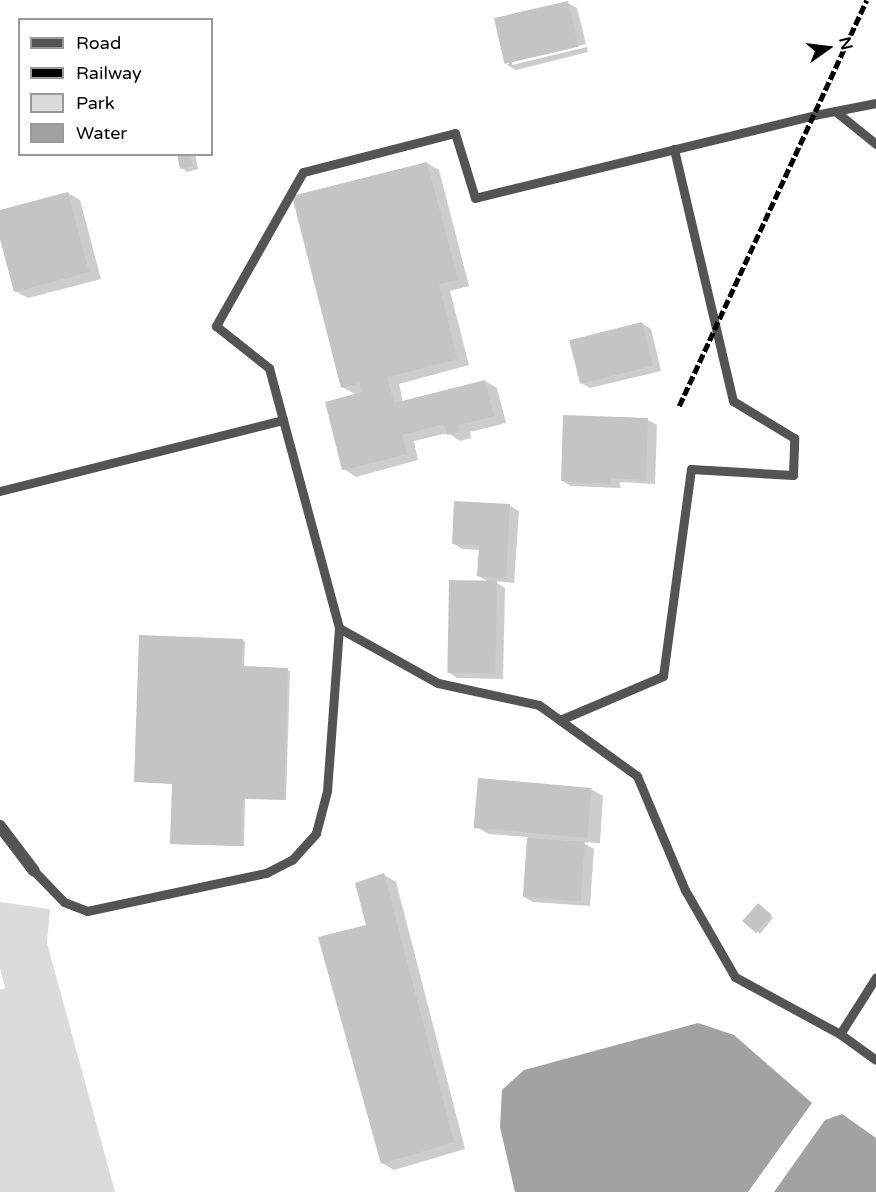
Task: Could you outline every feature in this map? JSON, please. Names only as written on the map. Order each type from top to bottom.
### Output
[{"type":"street","points":[[0,826],[34,871]]},
{"type":"lane","points":[[34,871],[64,902],[87,911],[266,873],[292,860],[316,833],[327,791],[339,627],[269,368],[216,326],[303,172],[454,133],[474,198],[876,103]]},
{"type":"lane","points":[[835,111],[876,144]]},
{"type":"lane","points":[[560,720],[663,676],[692,469],[793,475],[794,438],[733,401],[674,149]]},
{"type":"lane","points":[[0,491],[284,420]]},
{"type":"lane","points":[[339,627],[438,683],[538,705],[637,776],[685,890],[735,977],[840,1034],[876,1060]]},
{"type":"lane","points":[[840,1034],[876,977]]},
{"type":"green space","points":[[0,902],[50,909],[47,943],[115,1192],[0,1192],[0,990],[5,988],[0,968]]},
{"type":"water","points":[[698,1023],[734,1035],[812,1103],[748,1192],[515,1192],[500,1127],[502,1090],[524,1070]]},
{"type":"water","points":[[842,1114],[876,1138],[876,1192],[774,1192],[825,1120]]},
{"type":"building","points":[[568,1],[579,47],[505,64],[494,18]]},
{"type":"building","points":[[177,156],[190,156],[193,166],[180,169]]},
{"type":"building","points":[[427,162],[458,280],[439,284],[457,359],[387,377],[394,403],[485,380],[494,416],[458,425],[460,431],[447,435],[444,424],[402,435],[407,454],[342,470],[325,402],[362,392],[360,383],[341,388],[292,196]]},
{"type":"building","points":[[68,192],[89,272],[14,292],[0,239],[0,210]]},
{"type":"building","points":[[642,322],[653,366],[580,384],[569,340]]},
{"type":"building","points":[[563,415],[648,418],[646,480],[611,478],[611,484],[561,481]]},
{"type":"building","points":[[454,501],[510,504],[506,579],[477,576],[479,546],[452,544]]},
{"type":"building","points":[[449,580],[497,581],[495,674],[447,673]]},
{"type":"building","points":[[139,635],[243,639],[242,666],[288,668],[284,800],[243,798],[242,846],[170,844],[172,784],[134,782]]},
{"type":"building","points":[[478,778],[592,788],[587,838],[474,828]]},
{"type":"building","points":[[527,838],[585,842],[581,901],[523,897]]},
{"type":"building","points":[[384,873],[454,1142],[381,1164],[318,937],[366,925],[355,883]]},
{"type":"building","points":[[758,903],[772,915],[756,933],[742,921]]},
{"type":"railway","points":[[679,406],[867,0]]}]
